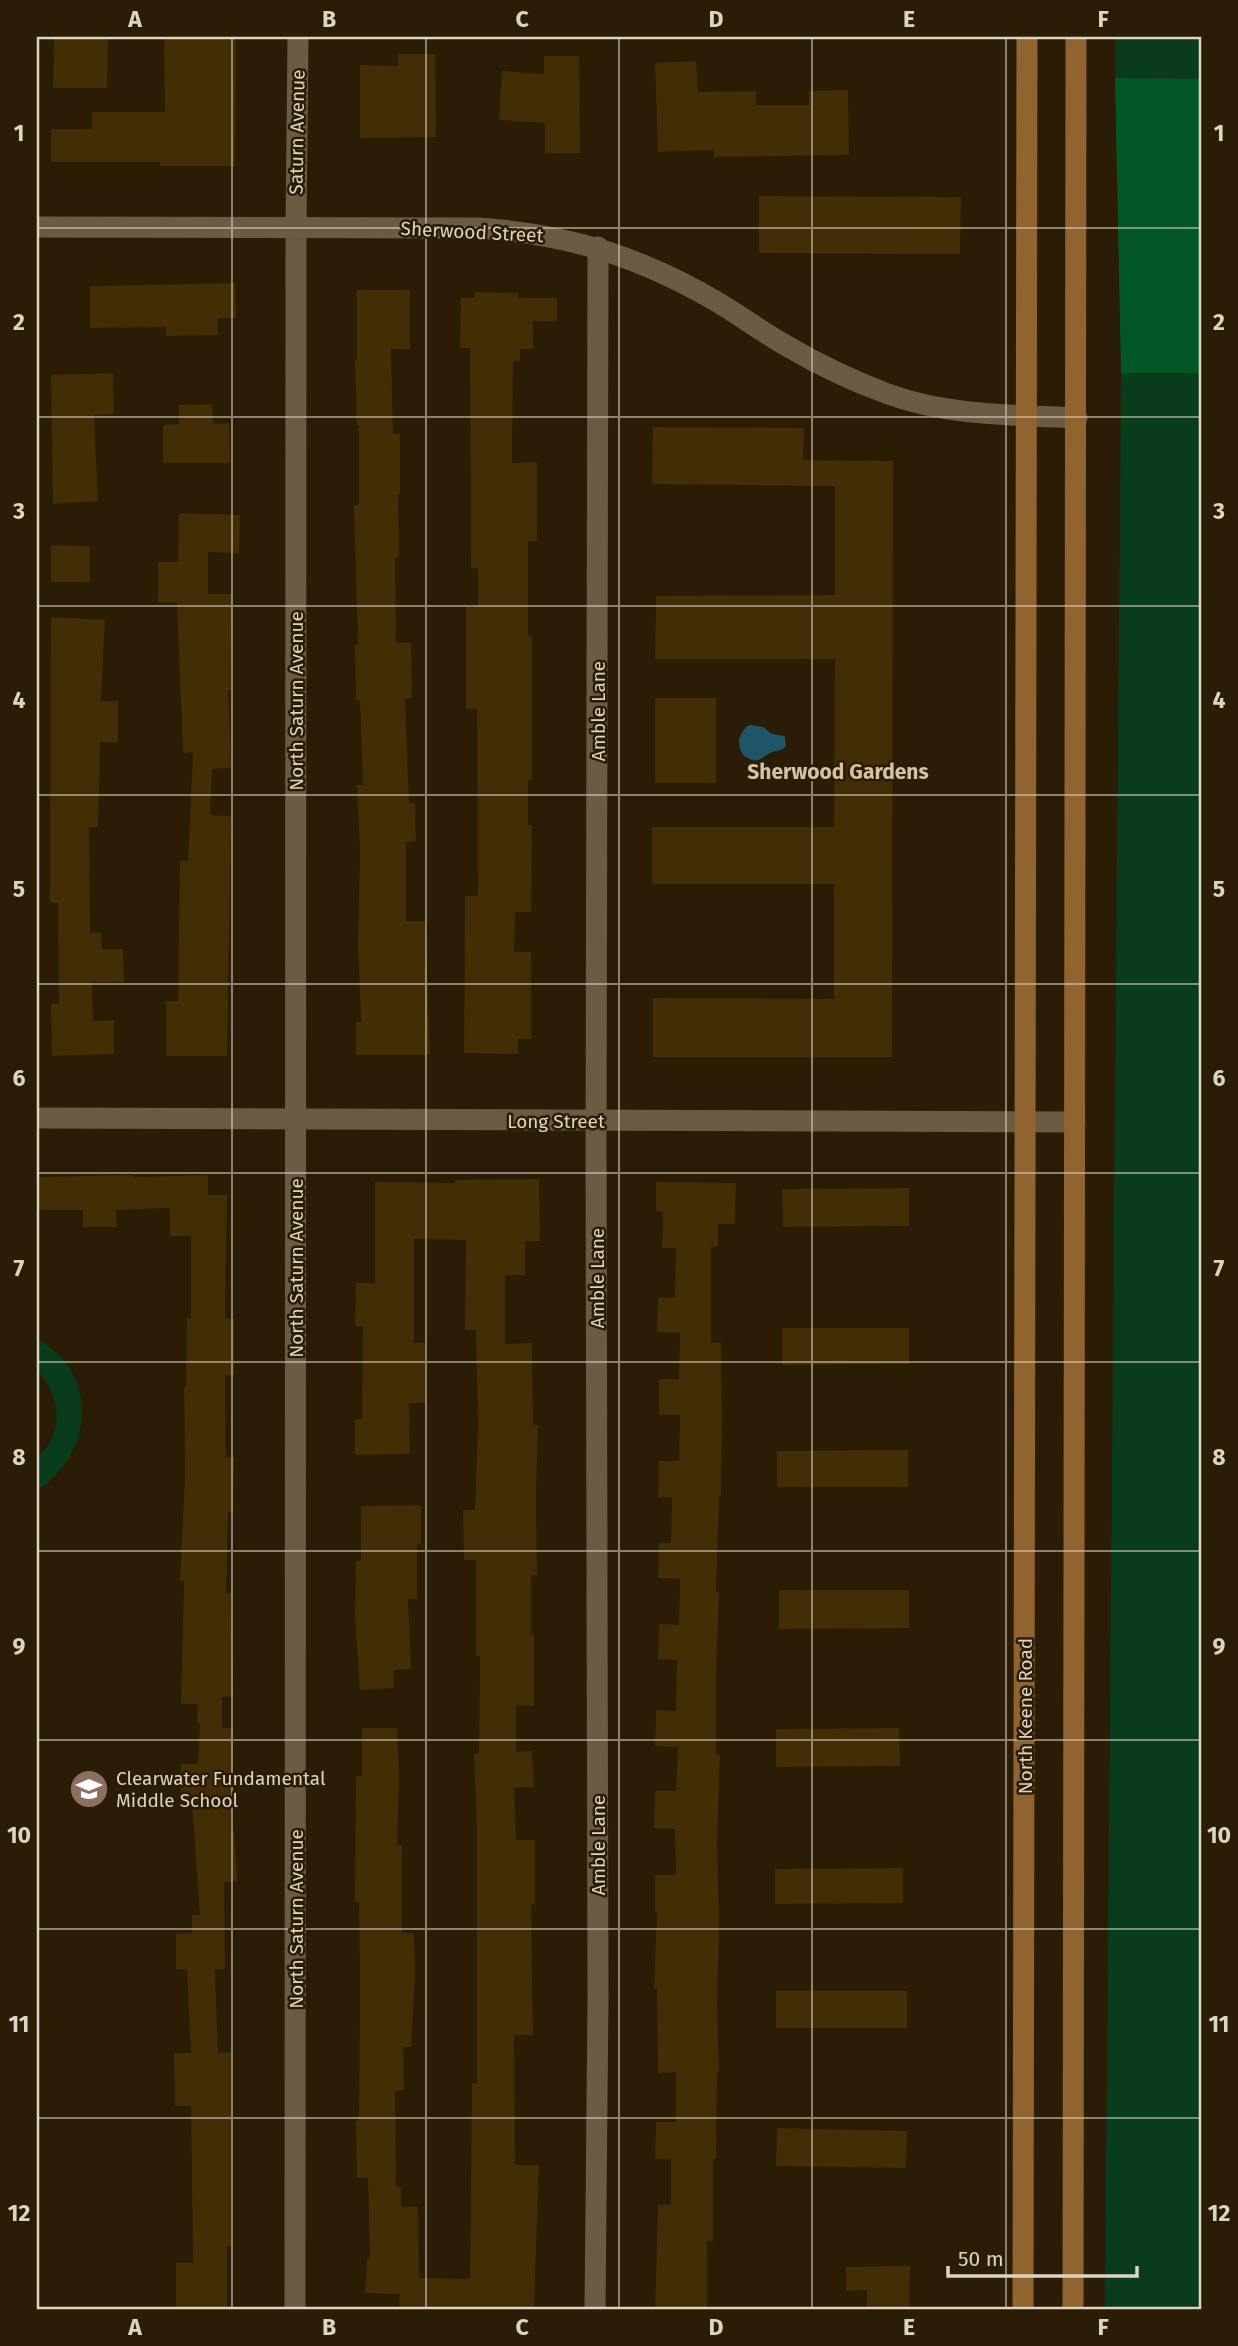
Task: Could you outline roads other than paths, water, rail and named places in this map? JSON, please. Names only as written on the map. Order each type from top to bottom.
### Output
[{"type":"main road","name":"North Keene Road","points":[[1023,2309],[1027,37]]},
{"type":"main road","points":[[1073,2309],[1076,37]]},
{"type":"street","name":"Saturn Avenue","points":[[296,227],[298,37]]},
{"type":"street","name":"Sherwood Street","points":[[37,227],[478,228],[517,230],[556,237],[598,247],[652,268],[719,303],[831,371],[890,395],[989,415],[1077,418]]},
{"type":"street","name":"North Saturn Avenue","points":[[295,2309],[296,227]]},
{"type":"street","name":"Amble Lane","points":[[594,2309],[598,2000],[598,247]]},
{"type":"street","name":"Long Street","points":[[37,1118],[1075,1122]]},
{"type":"water","points":[[747,726],[785,736],[786,746],[757,760],[744,756],[739,741]]},
{"type":"place","name":"Clearwater Fundamental Middle School","points":[[89,1789]]},
{"type":"district","name":"Sherwood Gardens","points":[[838,772]]}]
